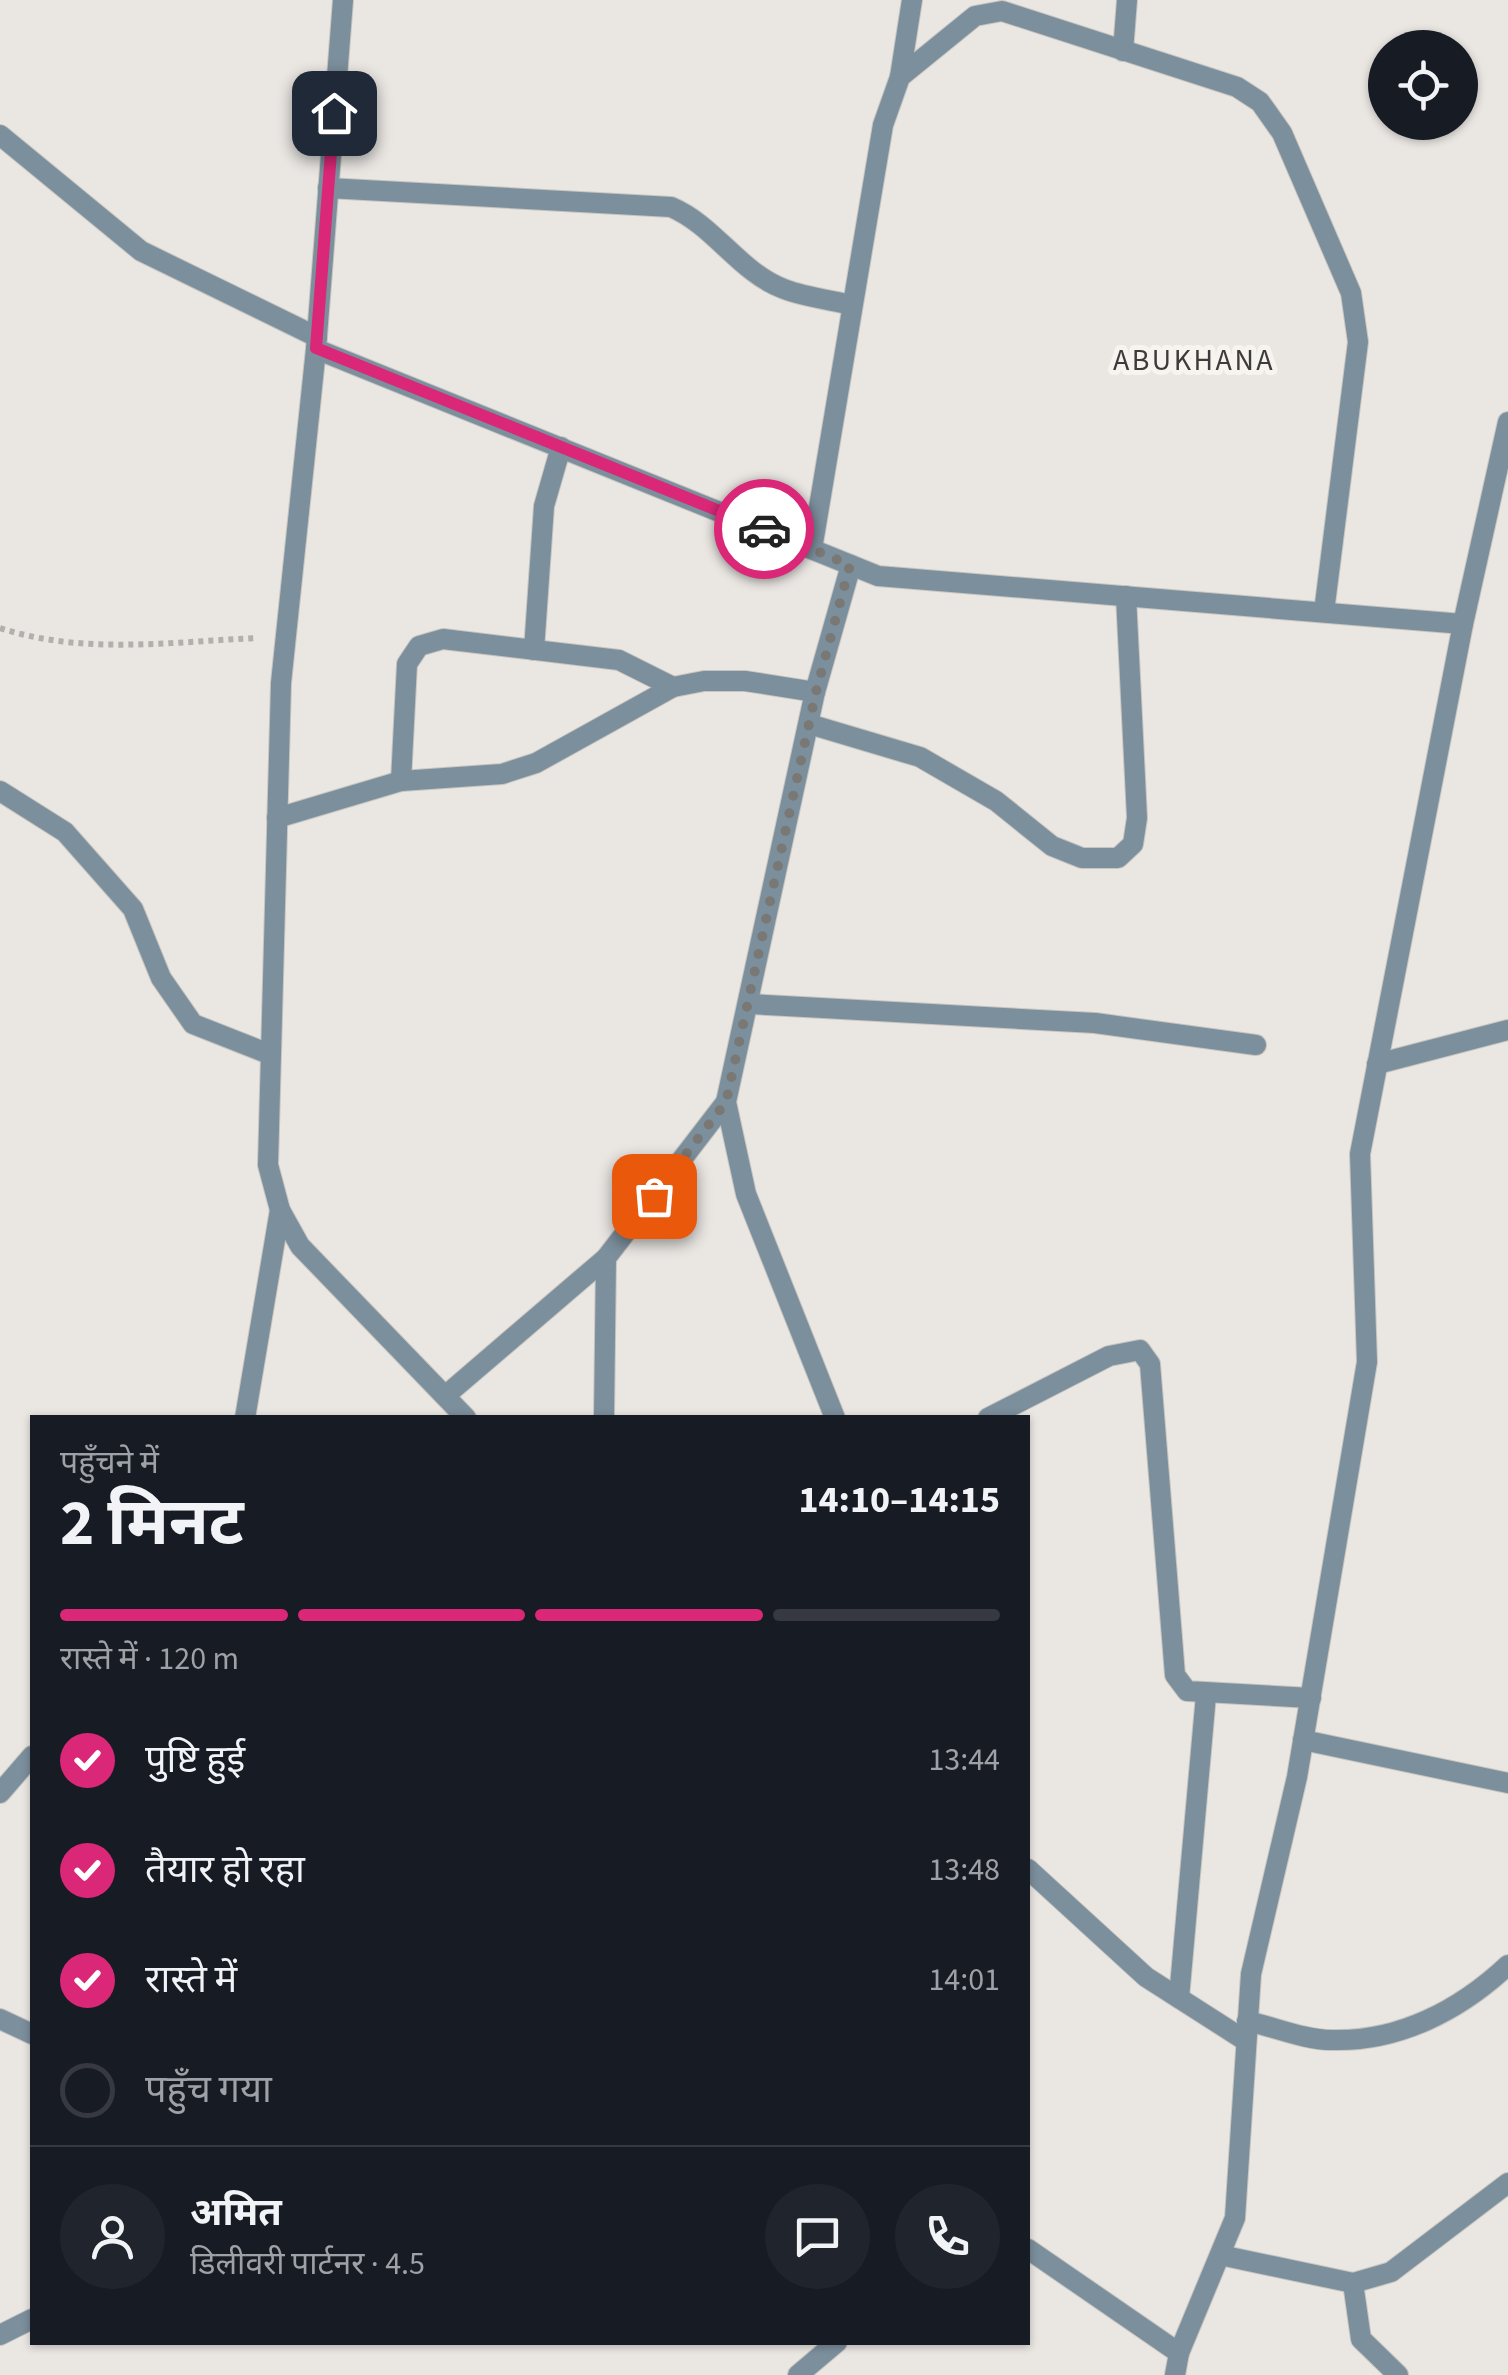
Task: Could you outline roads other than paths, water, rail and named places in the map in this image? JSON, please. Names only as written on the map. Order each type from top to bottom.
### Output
[{"type":"street","points":[[343,0],[317,343],[286,637],[268,1165],[280,1210],[300,1246],[459,1415]]},
{"type":"street","points":[[812,549],[882,126],[900,78],[912,0]]},
{"type":"street","points":[[1123,50],[1127,0]]},
{"type":"street","points":[[900,78],[976,16],[1002,11],[1237,87],[1260,102],[1282,133],[1351,293],[1358,342],[1324,612]]},
{"type":"street","points":[[0,135],[141,251],[317,343],[878,576],[1463,624]]},
{"type":"street","points":[[328,188],[671,208],[694,217],[750,268],[782,289],[852,305]]},
{"type":"street","points":[[1175,2375],[1179,2353],[1235,2218],[1251,1974],[1304,1740],[1367,1362],[1360,1154],[1463,624],[1508,422]]},
{"type":"street","points":[[534,650],[544,506],[561,447]]},
{"type":"street","points":[[445,1396],[606,1258],[726,1102],[816,692],[850,565]]},
{"type":"street","points":[[809,724],[920,757],[996,801],[1052,846],[1082,858],[1118,858],[1133,844],[1137,818],[1126,596]]},
{"type":"street","points":[[402,781],[407,664],[418,646],[442,639],[618,660],[673,687]]},
{"type":"street","points":[[277,818],[402,781],[502,774],[536,763],[673,687],[704,681],[745,682],[816,692]]},
{"type":"street","points":[[0,792],[66,832],[133,909],[161,978],[193,1024],[269,1054]]},
{"type":"street","points":[[750,1004],[1096,1023],[1256,1045]]},
{"type":"street","points":[[1377,1064],[1508,1030]]},
{"type":"street","points":[[726,1102],[746,1194],[835,1415]]},
{"type":"street","points":[[246,1415],[280,1210]]},
{"type":"street","points":[[604,1415],[606,1258]]},
{"type":"street","points":[[994,1415],[1109,1356],[1140,1350],[1150,1364],[1176,1676],[1187,1690],[1206,1694],[1311,1698]]},
{"type":"street","points":[[1179,1998],[1206,1694]]},
{"type":"street","points":[[1304,1740],[1508,1783]]},
{"type":"street","points":[[0,1792],[30,1758]]},
{"type":"street","points":[[1030,1871],[1146,1978],[1246,2031],[1330,2040],[1403,2032],[1476,1995],[1508,1965]]},
{"type":"street","points":[[0,2019],[30,2033]]},
{"type":"street","points":[[1220,2254],[1353,2284],[1391,2272],[1508,2183]]},
{"type":"street","points":[[1030,2250],[1179,2353]]},
{"type":"street","points":[[1353,2284],[1360,2338],[1398,2375]]},
{"type":"street","points":[[0,2334],[30,2320]]},
{"type":"street","points":[[798,2375],[834,2345]]},
{"type":"district","name":"ABUKHANA","points":[[1194,360]]}]
